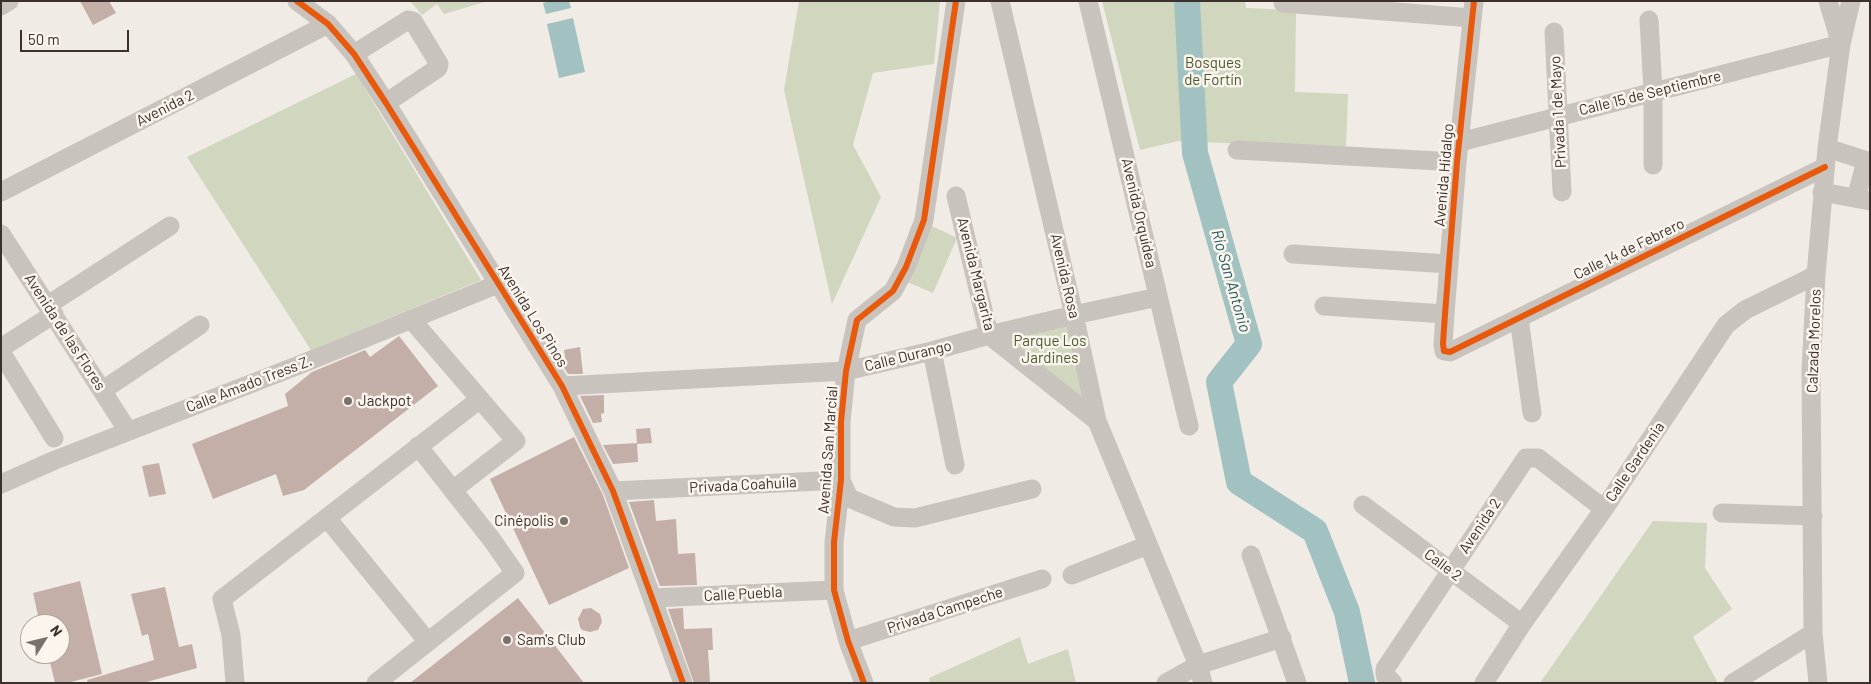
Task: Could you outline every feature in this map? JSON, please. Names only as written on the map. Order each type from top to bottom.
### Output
[{"type":"street","points":[[1,6],[9,1]]},
{"type":"street","name":"Avenida Los Pinos","points":[[297,1],[328,24],[354,54],[562,386],[613,491],[683,683]]},
{"type":"street","name":"Avenida San Marcial","points":[[864,683],[848,642],[834,590],[834,542],[841,480],[841,422],[846,371],[856,320],[893,291],[906,267],[924,220],[956,1]]},
{"type":"street","name":"Avenida Rosa","points":[[1000,1],[1074,315],[1096,421],[1204,683]]},
{"type":"street","name":"Avenida Orquídea","points":[[1088,1],[1189,426]]},
{"type":"street","points":[[1828,1],[1841,44]]},
{"type":"street","name":"Calzada Morelos","points":[[1818,683],[1813,633],[1812,370],[1816,275],[1826,158],[1841,44],[1851,1]]},
{"type":"street","points":[[1283,4],[1473,9]]},
{"type":"street","name":"Avenida Hidalgo","points":[[1444,351],[1445,314],[1457,162],[1473,9]]},
{"type":"street","points":[[354,54],[408,20],[412,21],[439,64],[438,68],[386,103]]},
{"type":"street","points":[[1649,20],[1653,91],[1653,165]]},
{"type":"street","name":"Avenida 2","points":[[1,192],[328,24]]},
{"type":"street","name":"Privada 1 de Mayo","points":[[1554,32],[1562,192]]},
{"type":"street","name":"Calle 15 de Septiembre","points":[[1460,142],[1841,44]]},
{"type":"street","points":[[1237,150],[1457,162]]},
{"type":"street","points":[[1822,192],[1863,200],[1868,161],[1826,158]]},
{"type":"street","name":"Calle 14 de Febrero","points":[[1444,351],[1450,352],[1519,318],[1826,158]]},
{"type":"street","name":"Avenida Margarita","points":[[956,196],[989,335],[1096,421]]},
{"type":"street","points":[[1,348],[51,310],[170,226]]},
{"type":"street","name":"Avenida de las Flores","points":[[1,234],[128,431]]},
{"type":"street","points":[[1293,254],[1449,264]]},
{"type":"street","name":"Calle Gardenia","points":[[1484,683],[1522,624],[1604,509],[1726,325],[1745,310],[1816,275]]},
{"type":"street","name":"Calle Amado Tress Z.","points":[[1,484],[55,460],[299,365],[498,284]]},
{"type":"street","name":"Calle Durango","points":[[562,386],[846,371],[932,351],[989,335],[1158,297]]},
{"type":"street","points":[[1324,306],[1445,314]]},
{"type":"street","points":[[1519,318],[1532,413]]},
{"type":"street","points":[[411,319],[516,442],[453,490]]},
{"type":"street","points":[[103,390],[200,325]]},
{"type":"street","points":[[932,351],[955,465]]},
{"type":"street","points":[[1,352],[54,438]]},
{"type":"street","points":[[235,683],[231,635],[222,600],[480,399]]},
{"type":"street","points":[[376,683],[515,573],[418,446]]},
{"type":"street","name":"Avenida 2","points":[[1389,679],[1385,669],[1526,458],[1538,458],[1604,509]]},
{"type":"street","points":[[841,480],[849,498],[894,517],[915,518],[1032,489]]},
{"type":"street","name":"Privada Coahuila","points":[[613,491],[841,480]]},
{"type":"street","name":"Calle 2","points":[[1363,505],[1522,624]]},
{"type":"street","points":[[1722,513],[1814,516]]},
{"type":"street","points":[[327,518],[428,642]]},
{"type":"street","points":[[1072,575],[1148,545]]},
{"type":"street","points":[[1251,555],[1282,638],[1296,683]]},
{"type":"street","name":"Privada Campeche","points":[[848,642],[1042,579]]},
{"type":"street","name":"Calle Puebla","points":[[652,598],[834,590]]},
{"type":"street","points":[[1733,683],[1813,633]]},
{"type":"street","points":[[1166,683],[1198,665],[1282,638]]},
{"type":"street","points":[[233,662],[249,683]]},
{"type":"green space","points":[[410,1],[488,1],[444,14],[437,4],[422,15]]},
{"type":"green space","points":[[799,1],[940,1],[934,64],[873,73],[853,145],[881,197],[832,304],[784,90]]},
{"type":"green space","name":"Bosques de Fortín","points":[[1102,1],[1245,1],[1246,8],[1296,10],[1295,92],[1348,94],[1346,148],[1178,141],[1140,150]]},
{"type":"green space","points":[[356,74],[481,280],[311,350],[187,157]]},
{"type":"green space","points":[[930,225],[957,238],[933,293],[905,281]]},
{"type":"green space","name":"Parque Los Jardines","points":[[1062,324],[1069,327],[1084,401],[1008,346],[1010,337]]},
{"type":"green space","points":[[1653,521],[1707,523],[1705,568],[1732,609],[1693,637],[1718,683],[1540,683]]},
{"type":"green space","points":[[1020,637],[1028,664],[1068,649],[1076,683],[930,683],[929,678]]},
{"type":"water","points":[[569,1],[571,8],[546,14],[543,3]]},
{"type":"water","points":[[573,18],[585,72],[559,78],[547,24]]},
{"type":"building","points":[[80,1],[109,1],[116,13],[93,25]]},
{"type":"building","points":[[399,336],[438,386],[304,490],[283,496],[276,474],[213,499],[192,444],[288,406],[285,394],[312,372],[365,350],[370,357]]},
{"type":"building","points":[[580,347],[583,374],[568,374],[561,363],[566,363],[564,350]]},
{"type":"building","points":[[604,395],[604,413],[601,414],[602,422],[593,423],[580,396]]},
{"type":"building","points":[[650,428],[652,443],[637,444],[636,429]]},
{"type":"building","name":"Cinépolis","points":[[574,437],[603,495],[629,568],[549,605],[490,479]]},
{"type":"building","points":[[637,443],[638,462],[613,464],[603,445]]},
{"type":"building","points":[[159,463],[166,494],[149,497],[142,466]]},
{"type":"building","points":[[654,500],[656,521],[676,519],[678,554],[695,553],[697,585],[660,586],[629,502]]},
{"type":"building","points":[[80,581],[102,674],[67,683],[55,683],[50,664],[70,664],[70,614],[38,614],[33,593]]},
{"type":"building","points":[[165,587],[179,647],[192,644],[197,668],[143,683],[88,683],[87,680],[154,660],[148,634],[142,636],[131,594]]},
{"type":"building","name":"Sam's Club","points":[[518,598],[584,683],[410,683]]},
{"type":"building","points":[[591,608],[600,614],[602,622],[598,630],[590,632],[582,630],[578,619],[583,609]]},
{"type":"building","points":[[683,608],[684,629],[712,628],[713,650],[708,650],[710,683],[694,683],[668,609]]},
{"type":"waterway","name":"Río San Antonio","points":[[1187,1],[1195,153],[1249,344],[1219,382],[1239,482],[1315,531],[1347,612],[1362,683]]},
{"type":"cycle path","points":[[297,1],[328,24],[354,54],[562,386],[613,491],[683,683]]},
{"type":"cycle path","points":[[864,683],[848,641],[834,590],[834,542],[841,480],[841,422],[846,371],[857,320],[893,291],[906,267],[924,220],[956,1]]},
{"type":"cycle path","points":[[1474,1],[1457,162],[1445,314],[1444,351],[1450,352],[1825,167]]},
{"type":"place","name":"Jackpot","points":[[348,401]]},
{"type":"place","name":"Cinépolis","points":[[564,521]]},
{"type":"place","name":"Sam's Club","points":[[507,640]]}]
